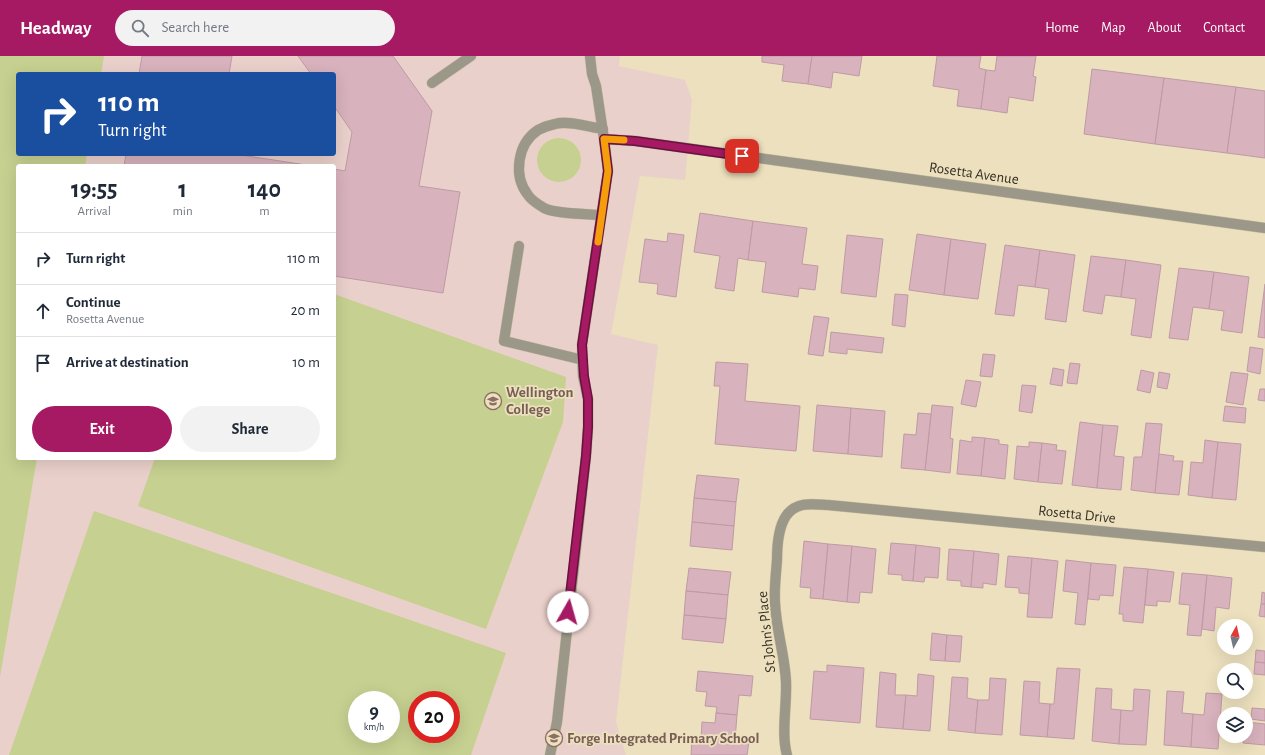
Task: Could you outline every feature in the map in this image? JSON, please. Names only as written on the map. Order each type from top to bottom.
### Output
[{"type":"street","points":[[432,83],[470,56]]},
{"type":"street","points":[[550,755],[557,722],[586,456],[588,399],[584,376],[582,345],[608,171],[604,134],[596,86],[592,74],[590,56]]},
{"type":"street","points":[[602,215],[561,212],[546,209],[528,196],[520,182],[518,170],[520,154],[526,141],[538,130],[556,123],[572,123],[604,134]]},
{"type":"street","name":"Rosetta Avenue","points":[[604,134],[635,141],[1265,228]]},
{"type":"street","points":[[519,246],[504,341],[583,360]]},
{"type":"street","name":"St John's Place","points":[[787,755],[785,748],[786,681],[775,603],[777,552],[780,531],[786,516],[795,508],[806,504],[886,510]]},
{"type":"street","name":"Rosetta Drive","points":[[886,510],[1265,547]]},
{"type":"shaded area","name":"Wellington College","points":[[0,56],[620,56],[619,66],[685,80],[692,100],[685,180],[640,176],[611,334],[658,345],[616,722],[626,755],[0,755]]},
{"type":"green space","points":[[0,56],[104,56],[101,72],[16,72],[16,156],[87,156],[85,164],[16,164],[16,460],[37,460],[0,677]]},
{"type":"green space","points":[[559,138],[571,142],[577,148],[581,160],[577,172],[571,178],[559,182],[547,178],[541,172],[537,160],[541,148],[547,142]]},
{"type":"green space","points":[[336,295],[566,377],[563,422],[486,629],[138,506],[154,460],[336,460]]},
{"type":"green space","points":[[94,511],[506,653],[471,755],[9,755]]},
{"type":"building","points":[[142,56],[232,56],[229,72],[139,72]]},
{"type":"building","points":[[298,56],[393,56],[432,111],[419,186],[460,192],[443,293],[336,276],[336,169],[345,171],[352,132],[336,109],[336,72],[310,72]]},
{"type":"building","points":[[762,56],[812,56],[808,84],[782,81],[784,65],[762,62]]},
{"type":"building","points":[[812,56],[862,56],[859,76],[833,72],[831,88],[808,84]]},
{"type":"building","points":[[937,56],[981,56],[979,68],[986,70],[981,109],[957,106],[959,90],[933,86]]},
{"type":"building","points":[[997,56],[1036,56],[1033,76],[1036,77],[1033,101],[1009,97],[1007,113],[981,109],[986,70],[995,71]]},
{"type":"building","points":[[1092,69],[1164,78],[1155,144],[1084,134]]},
{"type":"building","points":[[1164,78],[1236,87],[1227,153],[1155,144]]},
{"type":"building","points":[[1236,87],[1265,91],[1265,158],[1227,153]]},
{"type":"building","points":[[126,156],[247,156],[300,164],[124,164]]},
{"type":"building","points":[[700,213],[753,221],[748,260],[738,258],[734,291],[715,288],[720,256],[694,252]]},
{"type":"building","points":[[753,221],[807,228],[802,264],[818,266],[815,290],[799,288],[798,297],[762,292],[766,262],[748,260]]},
{"type":"building","points":[[668,233],[684,235],[676,297],[657,294],[658,284],[639,282],[645,239],[667,242]]},
{"type":"building","points":[[917,234],[951,239],[944,295],[909,290]]},
{"type":"building","points":[[847,235],[883,239],[876,297],[841,293]]},
{"type":"building","points":[[951,239],[986,244],[978,299],[944,295]]},
{"type":"building","points":[[1005,245],[1040,250],[1035,287],[1018,285],[1014,316],[995,314]]},
{"type":"building","points":[[1040,250],[1075,255],[1066,322],[1045,319],[1049,289],[1035,287]]},
{"type":"building","points":[[1091,256],[1126,260],[1121,297],[1105,295],[1102,314],[1083,311]]},
{"type":"building","points":[[1126,260],[1161,265],[1151,338],[1131,335],[1136,299],[1121,297]]},
{"type":"building","points":[[1179,268],[1214,272],[1209,309],[1193,307],[1188,340],[1169,338]]},
{"type":"building","points":[[1214,272],[1249,277],[1242,333],[1221,330],[1224,311],[1209,309]]},
{"type":"building","points":[[1265,284],[1265,338],[1258,337]]},
{"type":"building","points":[[895,294],[908,295],[905,327],[892,325]]},
{"type":"building","points":[[814,316],[829,318],[823,356],[808,354]]},
{"type":"building","points":[[831,332],[884,338],[882,353],[847,349],[847,354],[829,352]]},
{"type":"building","points":[[1250,347],[1263,349],[1260,374],[1247,371]]},
{"type":"building","points":[[983,354],[995,355],[992,377],[980,376]]},
{"type":"building","points":[[716,362],[748,364],[745,401],[800,406],[796,451],[715,444],[720,386],[714,386]]},
{"type":"building","points":[[1070,363],[1080,364],[1077,384],[1067,383]]},
{"type":"building","points":[[1053,368],[1064,370],[1062,386],[1050,384]]},
{"type":"building","points":[[1141,370],[1154,373],[1150,393],[1137,390]]},
{"type":"building","points":[[1159,372],[1170,374],[1167,389],[1157,387]]},
{"type":"building","points":[[1231,372],[1248,374],[1243,405],[1226,402]]},
{"type":"building","points":[[966,380],[981,382],[976,407],[961,404]]},
{"type":"building","points":[[1022,385],[1036,386],[1032,413],[1019,411]]},
{"type":"building","points":[[1260,389],[1265,389],[1265,401],[1258,400]]},
{"type":"building","points":[[817,405],[851,408],[848,454],[813,451]]},
{"type":"building","points":[[932,405],[953,407],[950,438],[953,439],[950,473],[925,470]]},
{"type":"building","points":[[1225,406],[1246,408],[1245,423],[1223,421]]},
{"type":"building","points":[[851,408],[885,411],[882,457],[848,454]]},
{"type":"building","points":[[918,413],[931,414],[925,470],[901,468],[904,434],[916,435]]},
{"type":"building","points":[[1080,422],[1103,425],[1097,488],[1072,485]]},
{"type":"building","points":[[1146,423],[1162,424],[1155,493],[1131,490],[1134,457],[1142,457]]},
{"type":"building","points":[[1103,425],[1118,426],[1114,456],[1124,457],[1121,490],[1097,488]]},
{"type":"building","points":[[972,437],[985,438],[981,476],[957,474],[960,440],[972,442]]},
{"type":"building","points":[[985,438],[999,440],[999,444],[1008,445],[1005,479],[981,476]]},
{"type":"building","points":[[1205,440],[1218,442],[1212,498],[1188,495],[1191,462],[1203,463]]},
{"type":"building","points":[[1029,442],[1042,443],[1038,482],[1014,479],[1017,446],[1029,447]]},
{"type":"building","points":[[1218,442],[1241,444],[1236,500],[1212,498]]},
{"type":"building","points":[[1042,443],[1057,445],[1056,450],[1066,451],[1062,484],[1038,482]]},
{"type":"building","points":[[1159,454],[1174,456],[1173,461],[1183,461],[1179,495],[1155,493]]},
{"type":"building","points":[[697,475],[739,479],[736,502],[694,498]]},
{"type":"building","points":[[694,498],[736,502],[734,526],[692,522]]},
{"type":"building","points":[[692,522],[734,526],[732,550],[690,546]]},
{"type":"building","points":[[804,541],[828,544],[823,599],[810,598],[811,588],[800,587]]},
{"type":"building","points":[[891,543],[916,545],[913,581],[902,580],[902,575],[888,574]]},
{"type":"building","points":[[828,544],[852,546],[847,602],[823,599]]},
{"type":"building","points":[[916,545],[940,548],[938,578],[925,577],[924,582],[913,581]]},
{"type":"building","points":[[852,546],[876,549],[872,593],[860,592],[859,603],[847,602]]},
{"type":"building","points":[[949,549],[974,551],[971,587],[961,586],[961,581],[947,580]]},
{"type":"building","points":[[974,551],[999,554],[996,585],[983,583],[983,588],[971,587]]},
{"type":"building","points":[[1008,556],[1032,558],[1029,594],[1019,593],[1019,588],[1005,587]]},
{"type":"building","points":[[1032,558],[1058,561],[1052,618],[1027,617]]},
{"type":"building","points":[[1066,560],[1091,563],[1085,625],[1075,624],[1078,593],[1063,591]]},
{"type":"building","points":[[1091,563],[1116,565],[1113,596],[1100,595],[1099,600],[1088,599]]},
{"type":"building","points":[[1124,567],[1148,569],[1143,623],[1123,621],[1123,614],[1119,614]]},
{"type":"building","points":[[689,568],[731,572],[728,595],[686,591]]},
{"type":"building","points":[[1148,569],[1174,572],[1170,602],[1157,601],[1157,606],[1145,605]]},
{"type":"building","points":[[1182,573],[1207,575],[1201,636],[1187,635],[1190,605],[1179,604]]},
{"type":"building","points":[[1207,575],[1232,578],[1229,609],[1216,607],[1214,631],[1202,629]]},
{"type":"building","points":[[686,591],[728,595],[726,619],[684,615]]},
{"type":"building","points":[[1262,592],[1265,593],[1265,604],[1261,604]]},
{"type":"building","points":[[1261,604],[1265,604],[1265,617],[1259,616]]},
{"type":"building","points":[[684,615],[726,619],[723,643],[682,639]]},
{"type":"building","points":[[932,633],[947,635],[945,661],[930,660]]},
{"type":"building","points":[[947,635],[962,636],[960,662],[945,661]]},
{"type":"building","points":[[1256,650],[1265,651],[1265,663],[1255,662]]},
{"type":"building","points":[[1255,662],[1265,663],[1265,675],[1254,674]]},
{"type":"building","points":[[827,665],[864,668],[860,723],[810,719],[814,671],[827,672]]},
{"type":"building","points":[[1057,668],[1080,669],[1074,739],[1047,737],[1050,704],[1054,704]]},
{"type":"building","points":[[698,671],[753,676],[751,696],[739,695],[737,715],[716,713],[717,707],[705,706],[707,692],[696,691]]},
{"type":"building","points":[[880,672],[896,674],[895,695],[906,695],[903,729],[876,727]]},
{"type":"building","points":[[918,674],[934,676],[930,731],[903,729],[906,695],[917,696]]},
{"type":"building","points":[[952,677],[968,678],[967,698],[978,700],[975,733],[948,730]]},
{"type":"building","points":[[990,678],[1006,679],[1002,735],[975,733],[978,700],[989,700]]},
{"type":"building","points":[[1024,681],[1040,682],[1039,703],[1050,704],[1047,737],[1020,735]]},
{"type":"building","points":[[1096,688],[1112,689],[1111,709],[1121,710],[1119,744],[1092,741]]},
{"type":"building","points":[[1134,689],[1150,690],[1146,745],[1119,744],[1121,710],[1133,711]]},
{"type":"building","points":[[1167,691],[1184,692],[1182,713],[1193,714],[1191,747],[1164,745]]},
{"type":"building","points":[[1206,693],[1217,694],[1217,699],[1222,699],[1221,707],[1217,707],[1218,749],[1191,747],[1193,714],[1204,715]]},
{"type":"building","points":[[1253,708],[1265,709],[1265,721],[1253,719]]},
{"type":"building","points":[[716,713],[737,715],[735,740],[749,742],[747,755],[691,755],[692,738],[701,739],[702,722],[715,723]]},
{"type":"building","points":[[1253,723],[1265,724],[1265,745],[1243,743],[1253,743]]},
{"type":"slow traffic","points":[[598,242],[608,171],[604,139],[624,140]]},
{"type":"place","name":"Wellington College","points":[[493,401]]},
{"type":"place","name":"Forge Integrated Primary School","points":[[554,738]]},
{"type":"route","points":[[568,612],[588,427],[588,399],[584,376],[582,345],[608,171],[604,139],[635,141],[742,156]]}]
